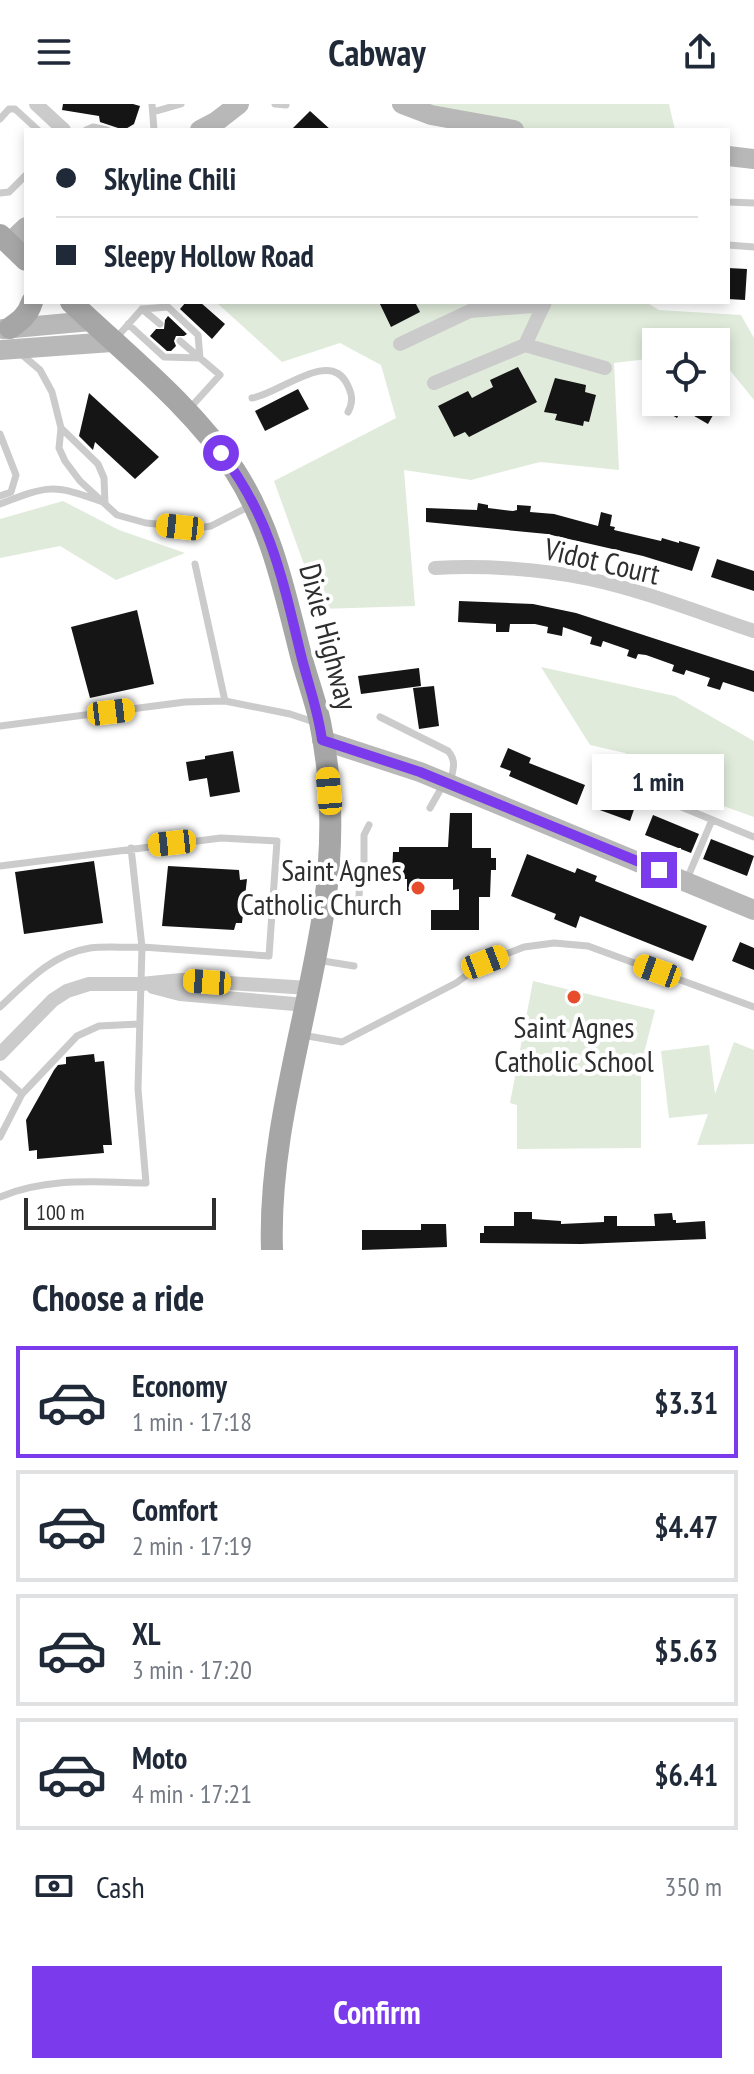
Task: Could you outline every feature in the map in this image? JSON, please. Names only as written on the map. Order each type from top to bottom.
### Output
[{"type":"main road","points":[[204,128],[239,104]]},
{"type":"main road","points":[[402,104],[429,123],[490,128]]},
{"type":"main road","points":[[730,156],[754,159]]},
{"type":"main road","points":[[24,228],[4,239],[24,258]]},
{"type":"main road","points":[[6,339],[32,304]]},
{"type":"main road","points":[[6,339],[84,312]]},
{"type":"main road","name":"Dixie Highway","points":[[84,312],[186,412],[235,471],[254,504],[266,527],[279,567],[321,732],[327,767],[331,839],[324,911],[277,1164],[272,1250]]},
{"type":"main road","points":[[6,339],[112,342]]},
{"type":"main road","points":[[321,732],[754,910]]},
{"type":"street","points":[[36,104],[62,128]]},
{"type":"street","points":[[400,344],[470,311],[535,304]]},
{"type":"street","points":[[525,345],[544,304]]},
{"type":"street","points":[[434,383],[525,345],[605,368]]},
{"type":"street","name":"Vidot Court","points":[[435,568],[542,571],[587,579],[754,631]]},
{"type":"street","points":[[0,1054],[53,1000],[67,991],[89,984],[141,984],[180,994],[308,996]]},
{"type":"lane","points":[[154,128],[153,108],[181,104]]},
{"type":"lane","points":[[275,104],[286,105]]},
{"type":"lane","points":[[0,119],[9,109],[15,109],[36,128]]},
{"type":"lane","points":[[0,193],[9,192],[24,177]]},
{"type":"lane","points":[[730,202],[754,203]]},
{"type":"lane","points":[[730,245],[754,247]]},
{"type":"lane","points":[[112,342],[142,309],[168,307],[198,335],[200,358]]},
{"type":"lane","points":[[142,309],[160,324]]},
{"type":"lane","points":[[128,324],[164,357],[200,358]]},
{"type":"lane","points":[[6,339],[40,370],[52,392],[61,428],[59,448],[65,461],[80,481],[117,515],[132,520],[197,528],[211,526],[254,504]]},
{"type":"lane","points":[[180,341],[220,375],[186,412]]},
{"type":"lane","points":[[252,398],[265,396],[311,373],[330,369],[344,378],[352,396],[348,412]]},
{"type":"lane","points":[[61,428],[98,464],[104,478],[105,503]]},
{"type":"lane","points":[[0,434],[16,475],[11,492],[0,496]]},
{"type":"lane","points":[[0,504],[41,489],[66,489],[105,503]]},
{"type":"lane","points":[[195,564],[225,701]]},
{"type":"lane","points":[[0,726],[185,702],[225,701],[290,714],[321,732]]},
{"type":"lane","points":[[380,717],[448,751],[453,757],[454,765],[447,784],[430,808]]},
{"type":"lane","points":[[662,799],[754,837]]},
{"type":"lane","points":[[686,881],[712,820]]},
{"type":"lane","points":[[367,914],[359,897],[364,835],[369,825]]},
{"type":"lane","points":[[0,866],[221,838],[277,841],[269,956],[142,947],[91,948],[67,953],[46,965],[0,1007]]},
{"type":"lane","points":[[0,1197],[59,1181],[146,1183],[139,1103],[142,947],[131,848]]},
{"type":"lane","points":[[300,1034],[342,1042],[456,983],[485,962],[524,947],[554,943],[588,946],[754,1007]]},
{"type":"lane","points":[[315,959],[354,966]]},
{"type":"lane","points":[[0,1137],[22,1094],[77,1036],[99,1026],[139,1024]]},
{"type":"lane","points":[[0,1074],[22,1094]]},
{"type":"green space","points":[[402,104],[669,104],[675,128],[482,128]]},
{"type":"green space","points":[[218,304],[649,304],[659,310],[741,315],[754,338],[754,400],[730,370],[730,328],[642,328],[642,360],[614,363],[619,470],[540,462],[471,480],[404,470],[415,606],[320,609],[274,481],[396,418],[381,365],[340,343],[282,362]]},
{"type":"green space","points":[[63,501],[119,530],[185,553],[116,580],[60,546],[0,558],[0,519]]},
{"type":"green space","points":[[541,667],[675,696],[754,741],[754,817],[670,787],[625,753],[590,745]]},
{"type":"green space","points":[[533,981],[655,1010],[638,1069],[641,1070],[641,1148],[517,1149],[517,1105],[510,1103]]},
{"type":"green space","points":[[734,1042],[754,1050],[754,1144],[697,1145],[708,1114],[669,1118],[661,1051],[709,1045],[715,1094]]},
{"type":"building","points":[[63,104],[140,106],[134,124],[127,128],[100,122],[99,116],[62,110]]},
{"type":"building","points":[[310,111],[329,128],[293,128]]},
{"type":"building","points":[[730,268],[747,269],[745,300],[730,299]]},
{"type":"building","points":[[184,304],[202,304],[225,324],[212,339],[180,309]]},
{"type":"building","points":[[380,304],[416,304],[420,312],[391,327]]},
{"type":"building","points":[[168,316],[187,334],[176,336],[176,346],[171,351],[150,336],[156,329],[164,329]]},
{"type":"building","points":[[518,367],[537,402],[469,437],[465,432],[454,437],[438,406],[468,391],[472,398],[493,387],[490,380]]},
{"type":"building","points":[[555,378],[586,385],[585,392],[596,395],[589,422],[584,421],[583,426],[555,420],[557,414],[544,412]]},
{"type":"building","points":[[298,389],[309,409],[265,431],[255,411]]},
{"type":"building","points":[[89,393],[159,457],[135,479],[95,442],[93,450],[79,436]]},
{"type":"building","points":[[694,416],[712,416],[708,424]]},
{"type":"building","points":[[478,503],[488,505],[488,508],[513,511],[517,510],[517,505],[531,506],[530,512],[554,514],[598,526],[601,512],[612,515],[610,526],[615,527],[614,530],[700,547],[692,571],[643,556],[547,534],[426,522],[426,508],[477,510]]},
{"type":"building","points":[[717,559],[754,571],[754,591],[711,577]]},
{"type":"building","points":[[459,601],[533,604],[576,613],[754,671],[754,692],[723,682],[720,690],[707,686],[710,678],[686,670],[684,675],[672,671],[674,665],[646,655],[638,654],[636,659],[627,656],[629,650],[603,641],[601,647],[590,644],[592,637],[563,627],[562,636],[547,633],[548,627],[535,624],[510,624],[509,632],[496,632],[496,624],[458,622]]},
{"type":"building","points":[[137,610],[154,684],[90,698],[71,627]]},
{"type":"building","points":[[419,668],[421,686],[361,694],[358,676]]},
{"type":"building","points":[[434,686],[439,726],[419,729],[413,688]]},
{"type":"building","points":[[508,748],[531,758],[529,763],[585,785],[577,805],[509,776],[511,771],[500,767]]},
{"type":"building","points":[[233,751],[240,792],[210,797],[207,778],[189,781],[186,762]]},
{"type":"building","points":[[613,777],[628,782],[625,793],[638,798],[630,821],[597,809],[605,786],[609,787]]},
{"type":"building","points":[[450,813],[472,813],[472,848],[491,848],[491,858],[496,858],[496,870],[491,870],[490,897],[479,897],[479,930],[431,930],[431,910],[459,910],[459,889],[453,890],[453,879],[419,879],[419,891],[407,891],[407,879],[392,875],[393,852],[399,852],[399,847],[448,847]]},
{"type":"building","points":[[653,815],[699,834],[691,853],[645,835]]},
{"type":"building","points":[[711,839],[754,856],[747,876],[703,859]]},
{"type":"building","points":[[527,854],[575,873],[577,868],[597,876],[595,881],[707,926],[693,961],[580,916],[576,928],[554,919],[556,914],[511,896]]},
{"type":"building","points":[[94,861],[103,923],[24,934],[15,872]]},
{"type":"building","points":[[168,866],[239,870],[240,880],[247,879],[242,923],[236,923],[234,930],[162,926]]},
{"type":"building","points":[[740,942],[754,948],[754,970],[732,961]]},
{"type":"building","points":[[94,1054],[95,1062],[104,1061],[112,1145],[103,1145],[104,1153],[37,1159],[37,1150],[29,1151],[26,1120],[54,1070],[58,1065],[66,1064],[66,1057]]},
{"type":"building","points":[[514,1212],[532,1212],[532,1219],[561,1221],[561,1224],[604,1222],[604,1216],[617,1216],[617,1226],[655,1226],[654,1214],[672,1213],[676,1223],[705,1221],[706,1239],[581,1244],[480,1243],[484,1226],[514,1226]]},
{"type":"building","points":[[421,1224],[446,1224],[447,1247],[362,1250],[362,1230],[421,1230]]},
{"type":"place","name":"Saint Agnes Catholic Church","points":[[418,888]]},
{"type":"place","name":"Saint Agnes Catholic School","points":[[574,997]]},
{"type":"route","points":[[221,453],[235,471],[266,527],[279,567],[322,740],[420,772],[659,870]]}]
